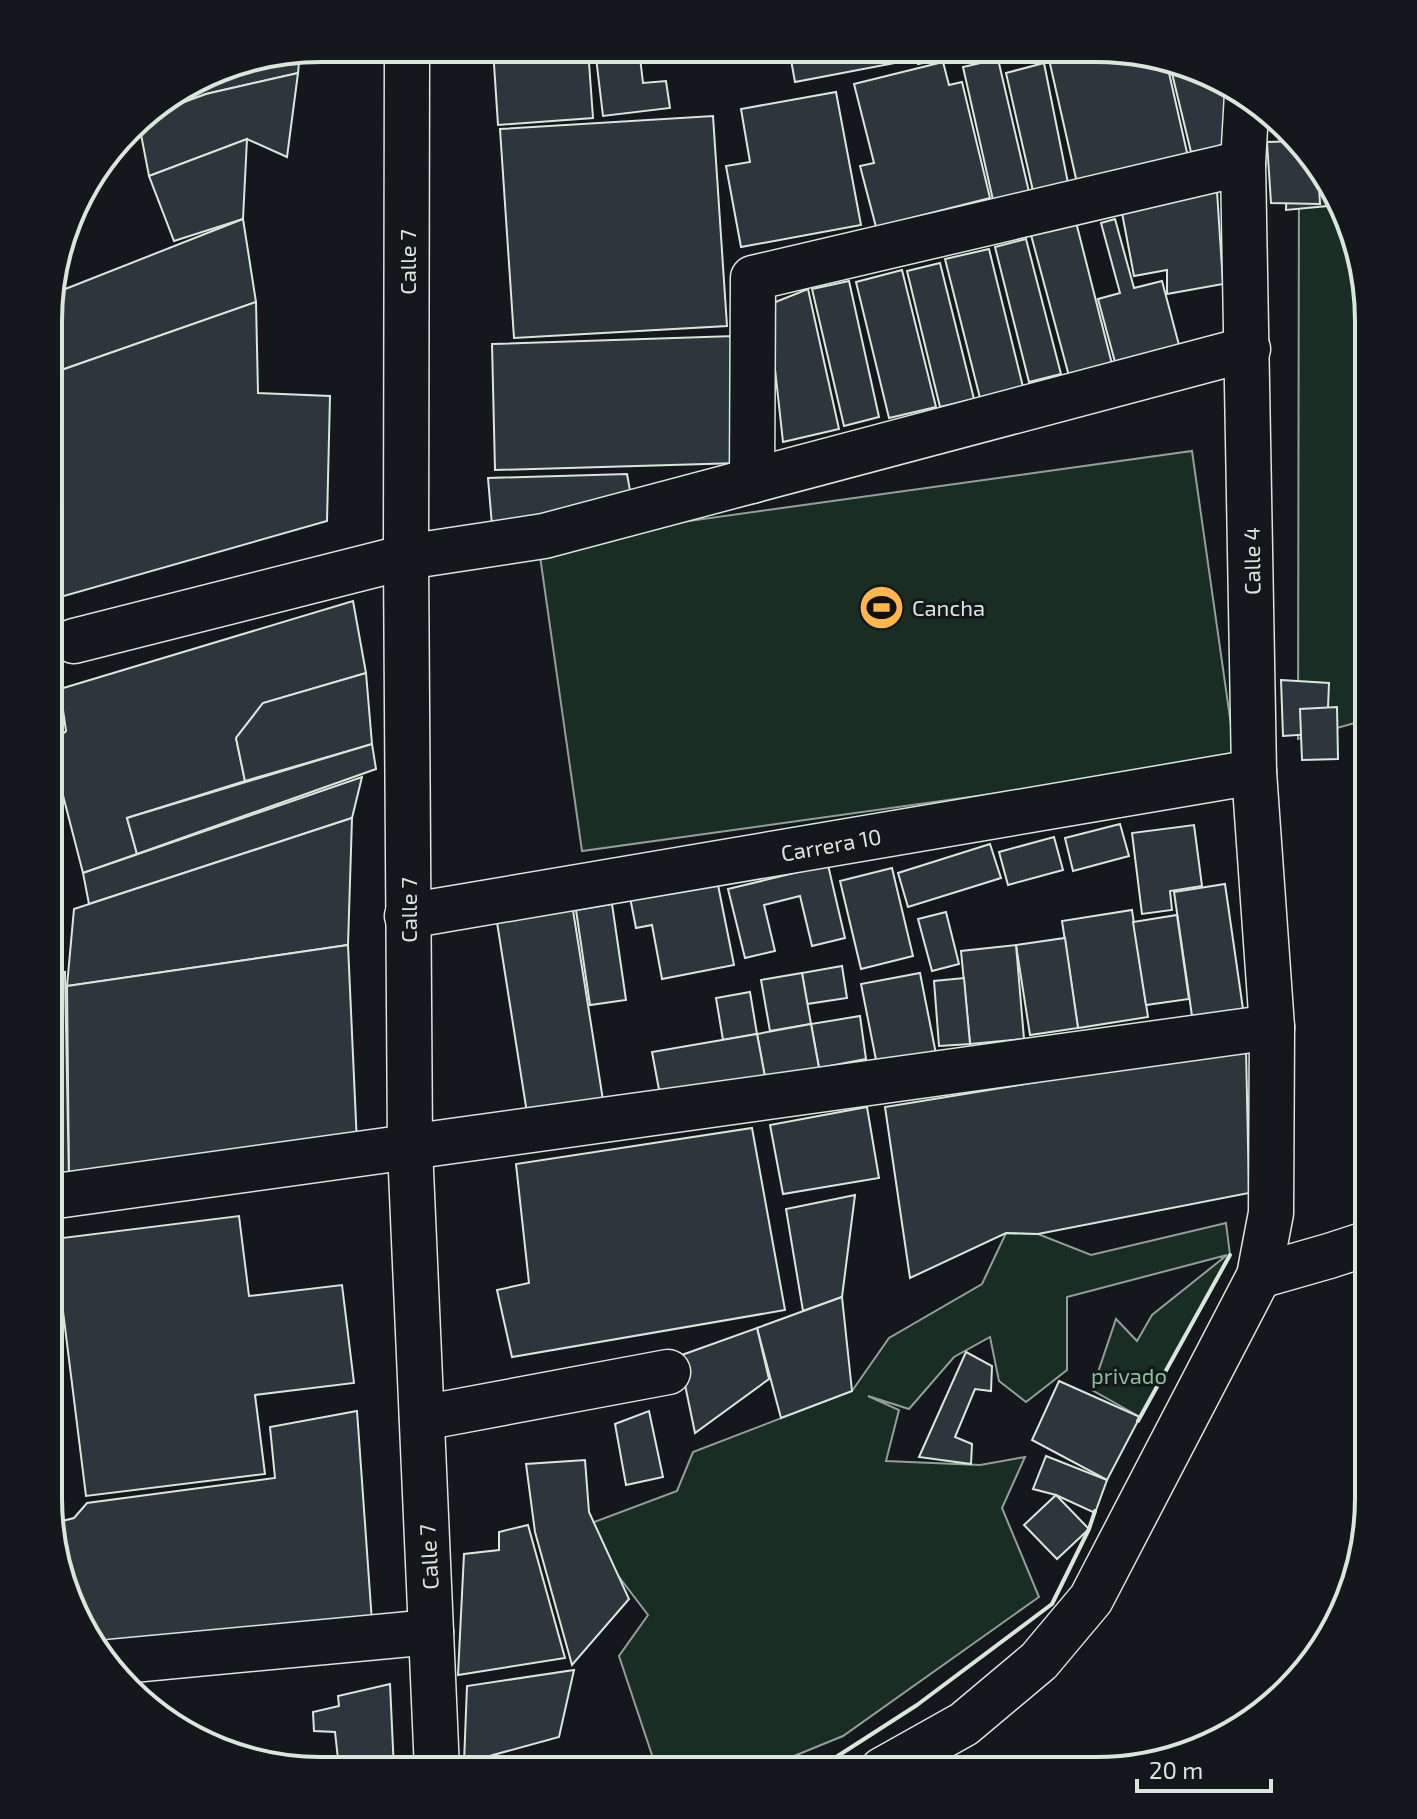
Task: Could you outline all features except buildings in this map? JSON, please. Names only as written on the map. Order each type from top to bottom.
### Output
[{"type":"street","name":"Calle 7","points":[[407,63],[410,1148],[436,1753]]},
{"type":"street","name":"Calle 4","points":[[907,1756],[964,1724],[1039,1661],[1091,1599],[1259,1276],[1271,1213],[1272,1027],[1254,772],[1243,163],[1246,110]]},
{"type":"street","points":[[752,481],[753,278],[1243,163]]},
{"type":"street","points":[[74,641],[406,557],[544,536],[1248,349]]},
{"type":"street","name":"Carrera 10","points":[[407,916],[1254,772]]},
{"type":"street","points":[[62,1195],[1272,1027]]},
{"type":"street","points":[[1259,1276],[1354,1248]]},
{"type":"street","points":[[422,1418],[668,1372]]},
{"type":"street","points":[[120,1662],[432,1652]]},
{"type":"green space","points":[[1299,160],[1320,191],[1335,222],[1353,287],[1355,723],[1298,739]]},
{"type":"green space","name":"Cancha","points":[[1192,451],[1236,760],[582,851],[538,542]]},
{"type":"green space","name":"privado","points":[[1226,1223],[1230,1255],[1140,1417],[1092,1390],[1116,1319],[1137,1341],[1152,1315],[1227,1255],[1067,1297],[1067,1370],[1026,1402],[999,1381],[990,1337],[954,1357],[909,1409],[868,1396],[899,1410],[886,1461],[980,1465],[1025,1457],[1002,1508],[1039,1597],[843,1736],[794,1756],[652,1756],[619,1656],[648,1615],[581,1527],[677,1491],[693,1452],[852,1391],[889,1338],[982,1284],[1006,1233],[1038,1234],[1091,1255]]},
{"type":"wall","points":[[1138,1421],[1230,1255]]},
{"type":"wall","points":[[838,1756],[917,1705],[1052,1604],[1095,1511]]},
{"type":"place","name":"Cancha","points":[[881,607]]}]
